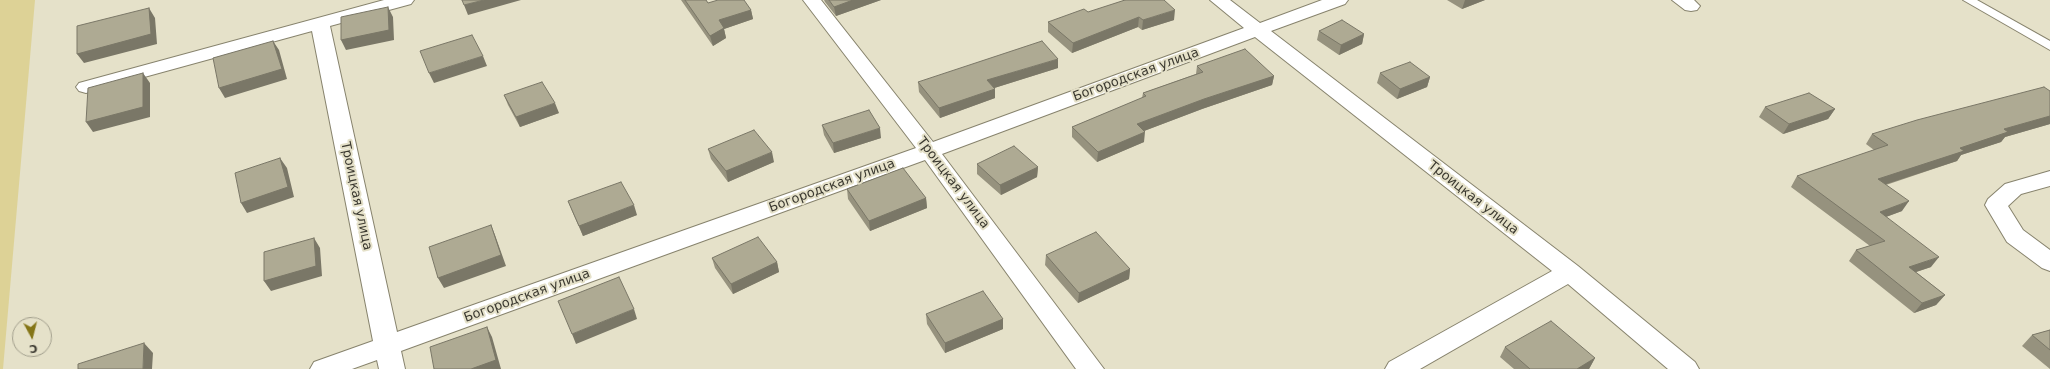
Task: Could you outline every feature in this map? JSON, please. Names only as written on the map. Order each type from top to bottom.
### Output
[{"type":"street","points":[[86,86],[405,0]]},
{"type":"street","name":"Троицкая улица","points":[[812,0],[929,151],[1090,369]]},
{"type":"street","name":"Троицкая улица","points":[[1219,0],[1570,272],[1686,369]]},
{"type":"street","name":"Богородская улица","points":[[323,369],[929,151],[1339,0]]},
{"type":"street","name":"Троицкая улица","points":[[320,24],[392,369]]},
{"type":"street","points":[[2050,178],[2013,189],[1996,205],[2015,236],[2050,262]]},
{"type":"street","points":[[1398,369],[1570,272]]},
{"type":"lane","points":[[1969,0],[2050,46]]},
{"type":"shaded area","points":[[0,0],[35,0],[3,369],[0,369]]},
{"type":"building","points":[[462,0],[484,0],[464,5]]},
{"type":"building","points":[[685,0],[706,0],[708,3],[718,0],[744,0],[751,10],[719,20],[724,28],[710,36]]},
{"type":"building","points":[[829,0],[853,0],[834,7]]},
{"type":"building","points":[[1125,0],[1164,0],[1175,10],[1143,20],[1139,17],[1073,43],[1048,22],[1084,9],[1088,12]]},
{"type":"building","points":[[388,7],[389,30],[341,40],[341,17]]},
{"type":"building","points":[[149,8],[151,34],[77,54],[77,26]]},
{"type":"building","points":[[1342,20],[1364,34],[1341,45],[1319,31]]},
{"type":"building","points":[[472,35],[483,56],[429,73],[420,51]]},
{"type":"building","points":[[273,41],[282,69],[219,88],[213,58]]},
{"type":"building","points":[[1042,41],[1058,59],[987,80],[995,89],[939,108],[918,82]]},
{"type":"building","points":[[1245,49],[1274,76],[1204,99],[1137,124],[1145,132],[1098,152],[1072,127],[1146,96],[1143,93],[1203,72],[1197,66]]},
{"type":"building","points":[[1410,62],[1430,77],[1400,89],[1380,73]]},
{"type":"building","points":[[143,73],[143,107],[86,122],[88,88]]},
{"type":"building","points":[[542,82],[555,103],[516,117],[504,95]]},
{"type":"building","points":[[2044,87],[2050,91],[2050,116],[2004,129],[2008,132],[1960,148],[1964,151],[1878,179],[1909,201],[1880,212],[1939,257],[1909,267],[1945,295],[1922,303],[1856,250],[1885,241],[1797,176],[1888,145],[1872,134],[1917,120]]},
{"type":"building","points":[[1809,93],[1835,109],[1789,124],[1765,107]]},
{"type":"building","points":[[869,110],[880,128],[833,143],[822,125]]},
{"type":"building","points":[[754,130],[772,152],[726,171],[708,149]]},
{"type":"building","points":[[1014,146],[1038,167],[1000,185],[977,164]]},
{"type":"building","points":[[280,158],[288,187],[241,203],[235,173]]},
{"type":"building","points":[[903,168],[926,198],[869,221],[847,189]]},
{"type":"building","points":[[621,182],[634,205],[579,226],[568,201]]},
{"type":"building","points":[[491,225],[501,255],[438,278],[429,247]]},
{"type":"building","points":[[1096,232],[1130,269],[1079,293],[1046,255]]},
{"type":"building","points":[[758,237],[777,262],[731,284],[712,258]]},
{"type":"building","points":[[314,238],[316,266],[264,281],[264,252]]},
{"type":"building","points":[[619,277],[634,309],[572,334],[558,301]]},
{"type":"building","points":[[983,291],[1003,319],[945,343],[926,314]]},
{"type":"building","points":[[1551,321],[1595,358],[1577,369],[1530,369],[1505,347]]},
{"type":"building","points":[[487,327],[496,360],[471,369],[434,369],[430,347]]},
{"type":"building","points":[[2050,330],[2050,350],[2032,335]]},
{"type":"building","points":[[144,343],[143,369],[78,369],[78,364]]}]
